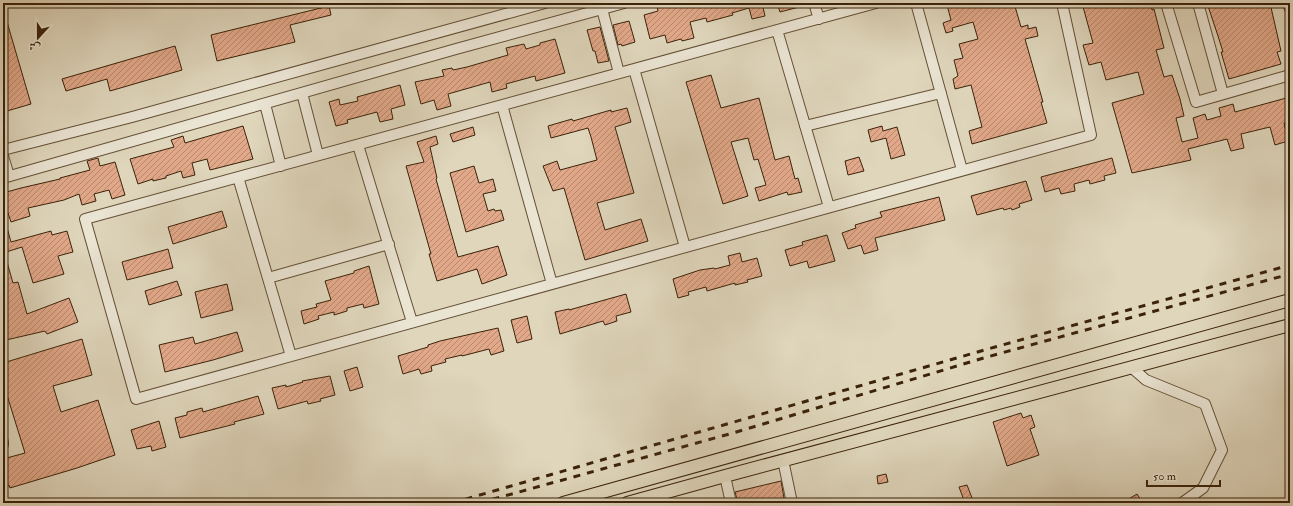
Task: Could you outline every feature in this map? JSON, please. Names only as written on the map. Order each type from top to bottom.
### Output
[{"type":"main road","points":[[563,503],[1290,300]]},
{"type":"main road","points":[[627,503],[1290,325]]},
{"type":"street","points":[[3,150],[132,117],[545,3]]},
{"type":"street","points":[[3,156],[6,177],[456,49],[624,3]]},
{"type":"street","points":[[814,3],[819,19]]},
{"type":"street","points":[[876,3],[859,5],[819,19],[85,219],[136,398],[1091,135],[1062,3]]},
{"type":"street","points":[[916,3],[962,170]]},
{"type":"street","points":[[1166,3],[1196,102],[1290,75]]},
{"type":"street","points":[[1198,3],[1223,94]]},
{"type":"street","points":[[1288,3],[1290,10]]},
{"type":"street","points":[[602,9],[619,73]]},
{"type":"street","points":[[777,30],[829,207]]},
{"type":"street","points":[[634,69],[685,247]]},
{"type":"street","points":[[302,93],[318,156]]},
{"type":"street","points":[[805,126],[940,93]]},
{"type":"street","points":[[265,104],[281,166]]},
{"type":"street","points":[[502,105],[552,284]]},
{"type":"street","points":[[358,144],[412,322]]},
{"type":"street","points":[[238,178],[291,356]]},
{"type":"street","points":[[268,278],[389,244]]},
{"type":"street","points":[[1131,367],[1146,380],[1205,404],[1215,430],[1222,450],[1203,488],[1182,503]]},
{"type":"street","points":[[783,460],[792,503]]},
{"type":"street","points":[[725,476],[731,503]]},
{"type":"building","points":[[667,3],[762,3],[765,16],[752,19],[749,8],[732,13],[733,15],[707,22],[706,18],[690,22],[694,38],[682,41],[681,39],[667,43],[665,35],[650,39],[644,15],[658,11],[657,6]]},
{"type":"building","points":[[777,3],[802,3],[803,6],[780,12]]},
{"type":"building","points":[[954,3],[1014,3],[1021,27],[1028,25],[1028,29],[1036,27],[1038,36],[1025,39],[1043,102],[1041,102],[1047,123],[972,144],[969,131],[982,127],[971,85],[955,89],[953,79],[958,76],[954,60],[963,58],[959,44],[978,39],[973,22],[952,28],[953,31],[946,33],[943,23],[951,20],[947,5]]},
{"type":"building","points":[[1082,3],[1151,3],[1152,10],[1154,9],[1164,48],[1156,50],[1164,77],[1172,75],[1184,116],[1176,118],[1182,142],[1198,138],[1193,118],[1205,114],[1207,120],[1221,116],[1219,108],[1233,104],[1235,112],[1290,97],[1290,121],[1284,123],[1288,141],[1275,145],[1270,127],[1241,134],[1244,148],[1231,151],[1227,139],[1188,149],[1191,160],[1132,173],[1112,103],[1144,94],[1138,72],[1106,80],[1101,62],[1089,65],[1083,45],[1093,43]]},
{"type":"building","points":[[1207,3],[1234,3],[1235,5],[1241,3],[1270,3],[1281,51],[1277,52],[1281,64],[1229,79],[1221,52],[1223,52]]},
{"type":"building","points":[[329,6],[331,15],[290,25],[295,42],[217,61],[211,35]]},
{"type":"building","points":[[5,15],[31,104],[7,111],[3,96],[3,16]]},
{"type":"building","points":[[629,21],[635,42],[622,46],[621,44],[618,45],[613,25]]},
{"type":"building","points":[[600,27],[609,61],[598,63],[587,30]]},
{"type":"building","points":[[555,39],[565,73],[536,81],[535,76],[506,84],[507,88],[492,92],[490,82],[448,94],[451,106],[437,110],[434,100],[421,104],[415,82],[444,76],[442,70],[452,68],[453,70],[467,67],[508,55],[506,48],[524,44],[526,49]]},
{"type":"building","points":[[175,46],[182,70],[110,91],[107,79],[66,91],[62,79]]},
{"type":"building","points":[[711,75],[721,108],[759,98],[775,160],[789,156],[795,179],[798,178],[802,192],[788,195],[787,192],[759,201],[755,188],[766,185],[758,159],[754,160],[748,138],[731,142],[748,196],[723,204],[686,82]]},
{"type":"building","points":[[400,85],[405,105],[391,109],[393,119],[380,122],[377,112],[347,120],[348,123],[336,126],[329,102],[339,99],[340,105],[358,101],[357,97]]},
{"type":"building","points":[[627,108],[631,122],[615,127],[634,193],[597,203],[605,230],[641,219],[648,241],[585,260],[564,188],[553,191],[543,166],[557,161],[560,170],[597,160],[591,137],[588,128],[551,138],[548,126],[572,119],[573,121],[611,110],[611,112]]},
{"type":"building","points":[[243,126],[253,159],[210,170],[207,159],[192,163],[195,175],[183,178],[181,171],[166,176],[166,178],[153,181],[153,179],[138,184],[130,159],[174,147],[171,140],[183,136],[185,143]]},
{"type":"building","points":[[882,126],[883,131],[897,127],[905,155],[891,159],[886,138],[871,142],[868,130]]},
{"type":"building","points":[[473,127],[475,135],[453,142],[450,134]]},
{"type":"building","points":[[436,136],[438,144],[430,147],[436,179],[458,257],[498,246],[507,275],[482,284],[477,269],[437,281],[429,254],[431,254],[406,166],[424,162],[417,142]]},
{"type":"building","points":[[859,157],[864,171],[848,175],[845,161]]},
{"type":"building","points":[[98,158],[100,166],[115,162],[125,195],[112,199],[109,190],[94,194],[96,201],[82,205],[79,194],[64,200],[28,208],[30,216],[11,222],[3,198],[3,193],[90,170],[87,161]]},
{"type":"building","points":[[1112,158],[1116,173],[1104,176],[1105,180],[1090,184],[1089,180],[1074,184],[1075,191],[1061,194],[1059,188],[1045,192],[1041,177]]},
{"type":"building","points":[[474,166],[479,183],[493,179],[496,191],[483,194],[488,211],[494,209],[495,211],[501,210],[504,220],[466,232],[450,173]]},
{"type":"building","points":[[1026,181],[1032,200],[1019,204],[1020,207],[1012,210],[1011,208],[1004,210],[1003,208],[977,215],[971,196]]},
{"type":"building","points":[[939,197],[945,220],[875,238],[878,250],[864,254],[861,245],[848,249],[842,233],[856,228],[855,225],[882,217],[880,212]]},
{"type":"building","points":[[222,211],[227,227],[173,244],[168,227]]},
{"type":"building","points":[[3,224],[6,224],[11,242],[51,231],[52,235],[67,231],[73,252],[58,256],[64,274],[33,283],[22,247],[3,253]]},
{"type":"building","points":[[827,235],[835,261],[809,268],[807,261],[790,266],[785,250],[803,245],[802,242]]},
{"type":"building","points":[[168,249],[173,268],[127,280],[122,262]]},
{"type":"building","points":[[740,253],[742,262],[757,258],[762,276],[747,280],[748,282],[735,285],[735,283],[707,291],[706,287],[688,292],[689,295],[678,298],[673,279],[700,270],[715,269],[730,265],[728,256]]},
{"type":"building","points":[[5,255],[13,283],[18,282],[27,314],[69,298],[78,322],[47,334],[45,331],[6,340],[3,327],[3,256]]},
{"type":"building","points":[[369,266],[379,304],[364,308],[363,304],[347,308],[347,311],[334,315],[334,312],[318,316],[319,319],[304,324],[301,311],[317,307],[316,304],[331,300],[325,281],[354,273],[354,271]]},
{"type":"building","points":[[177,281],[182,295],[149,305],[145,291]]},
{"type":"building","points":[[227,284],[233,310],[201,318],[195,292]]},
{"type":"building","points":[[626,294],[631,312],[616,316],[617,321],[605,325],[603,321],[560,334],[555,312],[569,310]]},
{"type":"building","points":[[527,316],[532,339],[517,343],[511,320]]},
{"type":"building","points":[[498,328],[504,351],[491,355],[489,349],[462,355],[445,359],[446,362],[431,366],[432,371],[421,374],[419,369],[403,374],[398,356],[428,347],[428,345],[440,341]]},
{"type":"building","points":[[237,332],[243,351],[165,372],[159,345],[193,337],[195,344]]},
{"type":"building","points":[[82,339],[92,375],[53,386],[61,412],[98,400],[115,455],[10,488],[9,485],[3,487],[3,459],[25,453],[6,392],[3,377],[3,363]]},
{"type":"building","points":[[357,367],[363,387],[350,391],[344,371]]},
{"type":"building","points":[[330,376],[335,395],[320,399],[321,401],[308,404],[307,401],[278,409],[272,388],[286,385],[286,387],[303,382],[302,381]]},
{"type":"building","points":[[258,396],[264,414],[234,422],[235,424],[180,438],[175,418],[187,415],[187,412],[202,408],[203,412]]},
{"type":"building","points":[[1021,413],[1023,418],[1031,415],[1035,427],[1030,429],[1039,455],[1007,466],[993,422]]},
{"type":"building","points":[[159,421],[166,447],[152,451],[151,446],[137,449],[131,430]]},
{"type":"building","points":[[886,474],[888,482],[878,484],[877,476]]},
{"type":"building","points":[[781,481],[784,498],[762,503],[738,503],[735,492]]},
{"type":"building","points":[[967,485],[974,503],[965,503],[959,487]]},
{"type":"building","points":[[1137,494],[1141,500],[1136,503],[1122,503]]},
{"type":"railway","points":[[452,503],[995,347],[1290,265]]},
{"type":"railway","points":[[479,503],[733,433],[987,357],[1290,274]]}]
